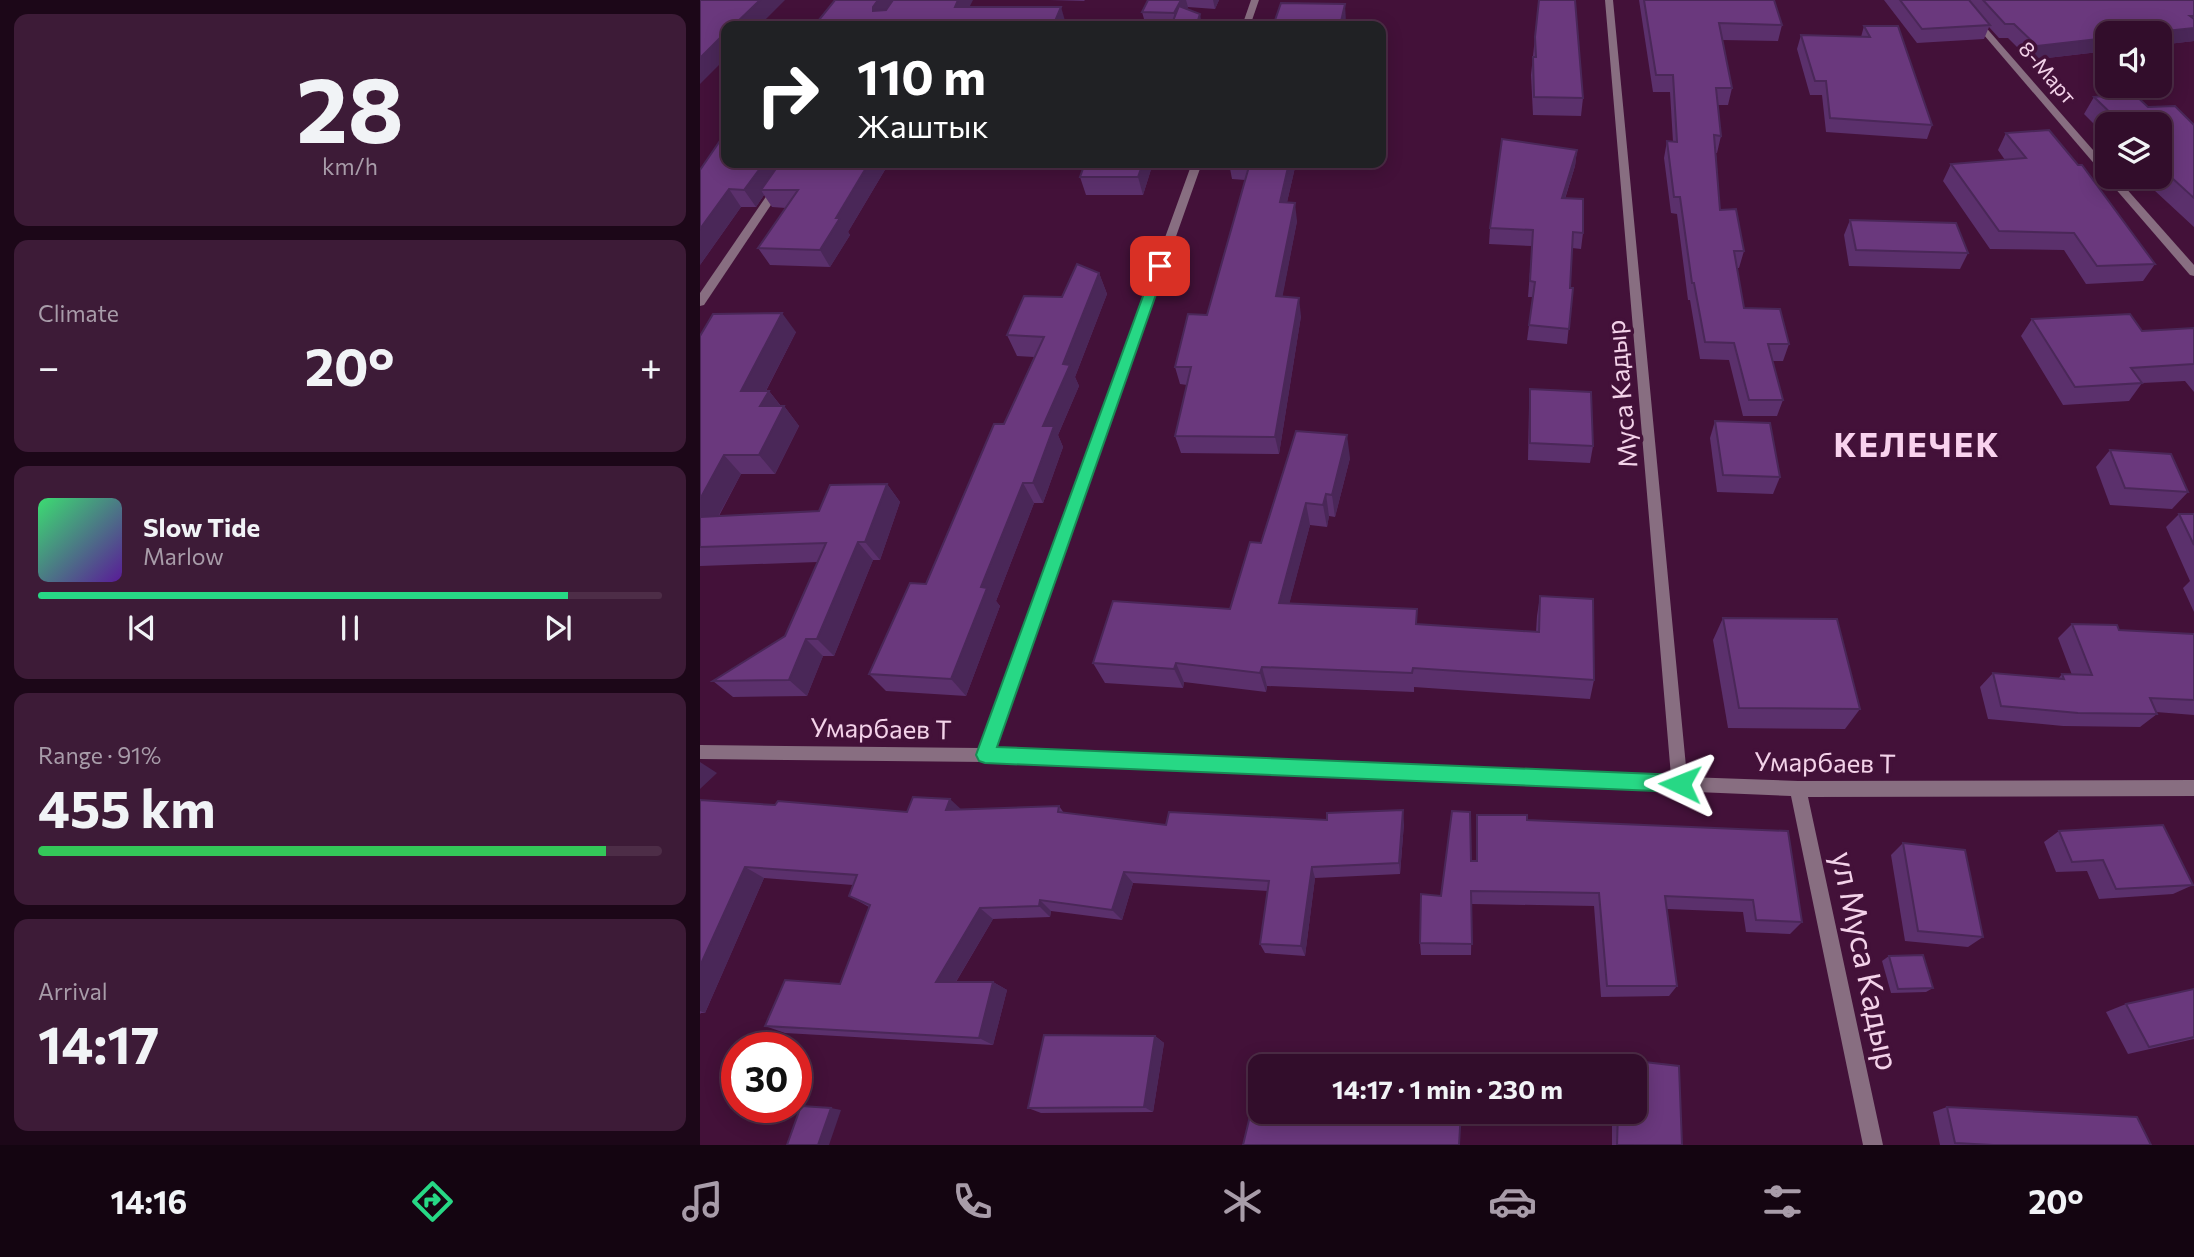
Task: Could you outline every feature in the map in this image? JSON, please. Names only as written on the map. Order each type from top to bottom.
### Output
[{"type":"street","points":[[1248,21],[1255,0]]},
{"type":"street","name":"Муса Кадыр","points":[[1609,0],[1680,784]]},
{"type":"street","name":"8-Март","points":[[1958,0],[2095,158]]},
{"type":"street","points":[[700,302],[791,168]]},
{"type":"street","points":[[985,755],[1195,168]]},
{"type":"street","points":[[2121,189],[2194,272]]},
{"type":"street","name":"Умарбаев Т","points":[[700,752],[985,755],[1798,789],[2192,790]]},
{"type":"street","name":"ул Муса Кадыр","points":[[1798,789],[1873,1145]]},
{"type":"building","points":[[700,0],[760,0],[738,21],[721,21],[721,37],[700,58]]},
{"type":"building","points":[[835,0],[878,0],[873,11],[886,10],[893,0],[958,0],[955,7],[1061,7],[1055,21],[818,21]]},
{"type":"building","points":[[1148,0],[1181,0],[1174,13],[1142,12]]},
{"type":"building","points":[[1539,0],[1575,0],[1583,98],[1534,97],[1533,57],[1536,57]]},
{"type":"building","points":[[1644,0],[1774,0],[1782,25],[1719,23],[1732,88],[1716,88],[1721,136],[1714,135],[1720,210],[1736,209],[1744,251],[1734,251],[1744,308],[1780,309],[1789,344],[1768,344],[1783,400],[1749,400],[1734,343],[1705,342],[1692,283],[1680,197],[1674,197],[1667,141],[1677,142],[1673,75],[1656,75]]},
{"type":"building","points":[[1900,0],[1969,0],[1990,25],[1922,29]]},
{"type":"building","points":[[1983,0],[2194,0],[2194,16],[2190,16],[2194,19],[2194,28],[2172,30],[2172,21],[2095,21],[2095,39],[2037,46],[2014,24],[2005,24]]},
{"type":"building","points":[[1281,3],[1345,4],[1341,21],[1275,21]]},
{"type":"building","points":[[1179,6],[1200,14],[1198,21],[1173,21]]},
{"type":"building","points":[[1864,26],[1898,26],[1932,125],[1830,118],[1826,81],[1815,81],[1801,35],[1870,37]]},
{"type":"building","points":[[2095,98],[2138,98],[2148,107],[2175,106],[2194,125],[2194,198],[2172,178],[2172,112],[2110,112]]},
{"type":"building","points":[[2049,130],[2078,165],[2082,165],[2095,183],[2095,189],[2100,189],[2155,264],[2097,266],[2074,233],[1999,231],[1951,164],[2026,158],[2006,133]]},
{"type":"building","points":[[721,139],[721,168],[760,168],[744,190],[729,189],[700,229],[700,170]]},
{"type":"building","points":[[1502,139],[1577,150],[1562,198],[1583,199],[1583,233],[1573,232],[1570,288],[1573,288],[1569,329],[1529,325],[1535,282],[1530,281],[1533,230],[1490,228]]},
{"type":"building","points":[[776,168],[866,168],[820,250],[758,248],[798,190],[761,190]]},
{"type":"building","points":[[1083,168],[1141,168],[1138,177],[1080,177]]},
{"type":"building","points":[[1249,168],[1288,168],[1280,202],[1295,203],[1276,296],[1299,298],[1275,437],[1175,436],[1191,367],[1175,367],[1188,314],[1207,315]]},
{"type":"building","points":[[1850,220],[1956,223],[1968,253],[1856,250]]},
{"type":"building","points":[[1077,264],[1099,273],[1063,364],[1070,365],[1043,426],[1054,426],[1033,483],[1023,483],[981,587],[987,588],[951,679],[869,674],[910,583],[926,584],[994,424],[1004,424],[1044,337],[1007,335],[1024,296],[1062,297]]},
{"type":"building","points":[[782,313],[741,391],[769,391],[760,406],[784,406],[759,455],[724,455],[700,499],[700,336],[713,314]]},
{"type":"building","points":[[2130,314],[2142,331],[2194,328],[2194,364],[2131,368],[2142,383],[2075,387],[2032,319]]},
{"type":"building","points":[[1530,389],[1591,392],[1593,446],[1530,443]]},
{"type":"building","points":[[1715,421],[1770,423],[1780,477],[1723,475]]},
{"type":"building","points":[[1296,431],[1347,435],[1332,495],[1326,494],[1323,505],[1306,503],[1279,603],[1417,609],[1416,624],[1539,632],[1540,596],[1593,599],[1594,680],[1413,668],[1412,673],[1262,667],[1260,673],[1176,663],[1174,669],[1093,663],[1113,601],[1230,609],[1250,542],[1261,543]]},
{"type":"building","points":[[2110,450],[2171,454],[2188,492],[2125,488]]},
{"type":"building","points":[[887,484],[865,542],[858,542],[817,639],[806,639],[789,680],[713,681],[785,636],[826,543],[700,547],[700,517],[819,511],[830,485]]},
{"type":"building","points":[[2179,514],[2194,514],[2194,545]]},
{"type":"building","points":[[1723,618],[1837,619],[1860,709],[1739,708]]},
{"type":"building","points":[[2072,624],[2117,625],[2119,630],[2194,634],[2194,700],[2150,698],[2157,714],[2078,713],[2001,706],[1993,673],[2064,679],[2062,674],[2092,675]]},
{"type":"building","points":[[913,797],[950,799],[946,810],[1059,806],[1058,812],[1166,825],[1169,812],[1327,820],[1327,813],[1403,810],[1399,863],[1312,867],[1301,946],[1260,944],[1269,881],[1124,872],[1112,910],[1040,900],[1039,906],[980,908],[936,982],[993,982],[979,1038],[765,1026],[785,980],[840,984],[870,905],[849,896],[857,875],[745,867],[700,966],[700,800],[775,805],[778,801],[907,812]]},
{"type":"building","points":[[1452,811],[1470,812],[1471,861],[1477,861],[1477,815],[1527,815],[1527,820],[1788,831],[1802,922],[1756,920],[1753,900],[1665,896],[1677,986],[1607,986],[1599,893],[1471,891],[1472,944],[1420,943],[1421,894],[1441,896]]},
{"type":"building","points":[[2163,825],[2193,885],[2116,889],[2103,860],[2072,862],[2059,831]]},
{"type":"building","points":[[1903,843],[1965,850],[1983,937],[1918,931]]},
{"type":"building","points":[[1923,955],[1933,988],[1898,989],[1889,956]]},
{"type":"building","points":[[2194,989],[2194,1037],[2149,1047],[2126,1004]]},
{"type":"building","points":[[1044,1035],[1155,1036],[1144,1107],[1028,1108]]},
{"type":"building","points":[[1647,1062],[1679,1066],[1682,1145],[1617,1145],[1618,1124],[1647,1124]]},
{"type":"building","points":[[812,1107],[831,1108],[818,1145],[787,1145],[795,1123],[812,1123]]},
{"type":"building","points":[[1947,1107],[2137,1117],[2151,1145],[1955,1143]]},
{"type":"building","points":[[1248,1124],[1460,1124],[1459,1145],[1243,1145]]},
{"type":"district","name":"КЕЛЕЧЕК","points":[[1917,445]]},
{"type":"route","points":[[1160,266],[985,755],[1680,784]]}]
